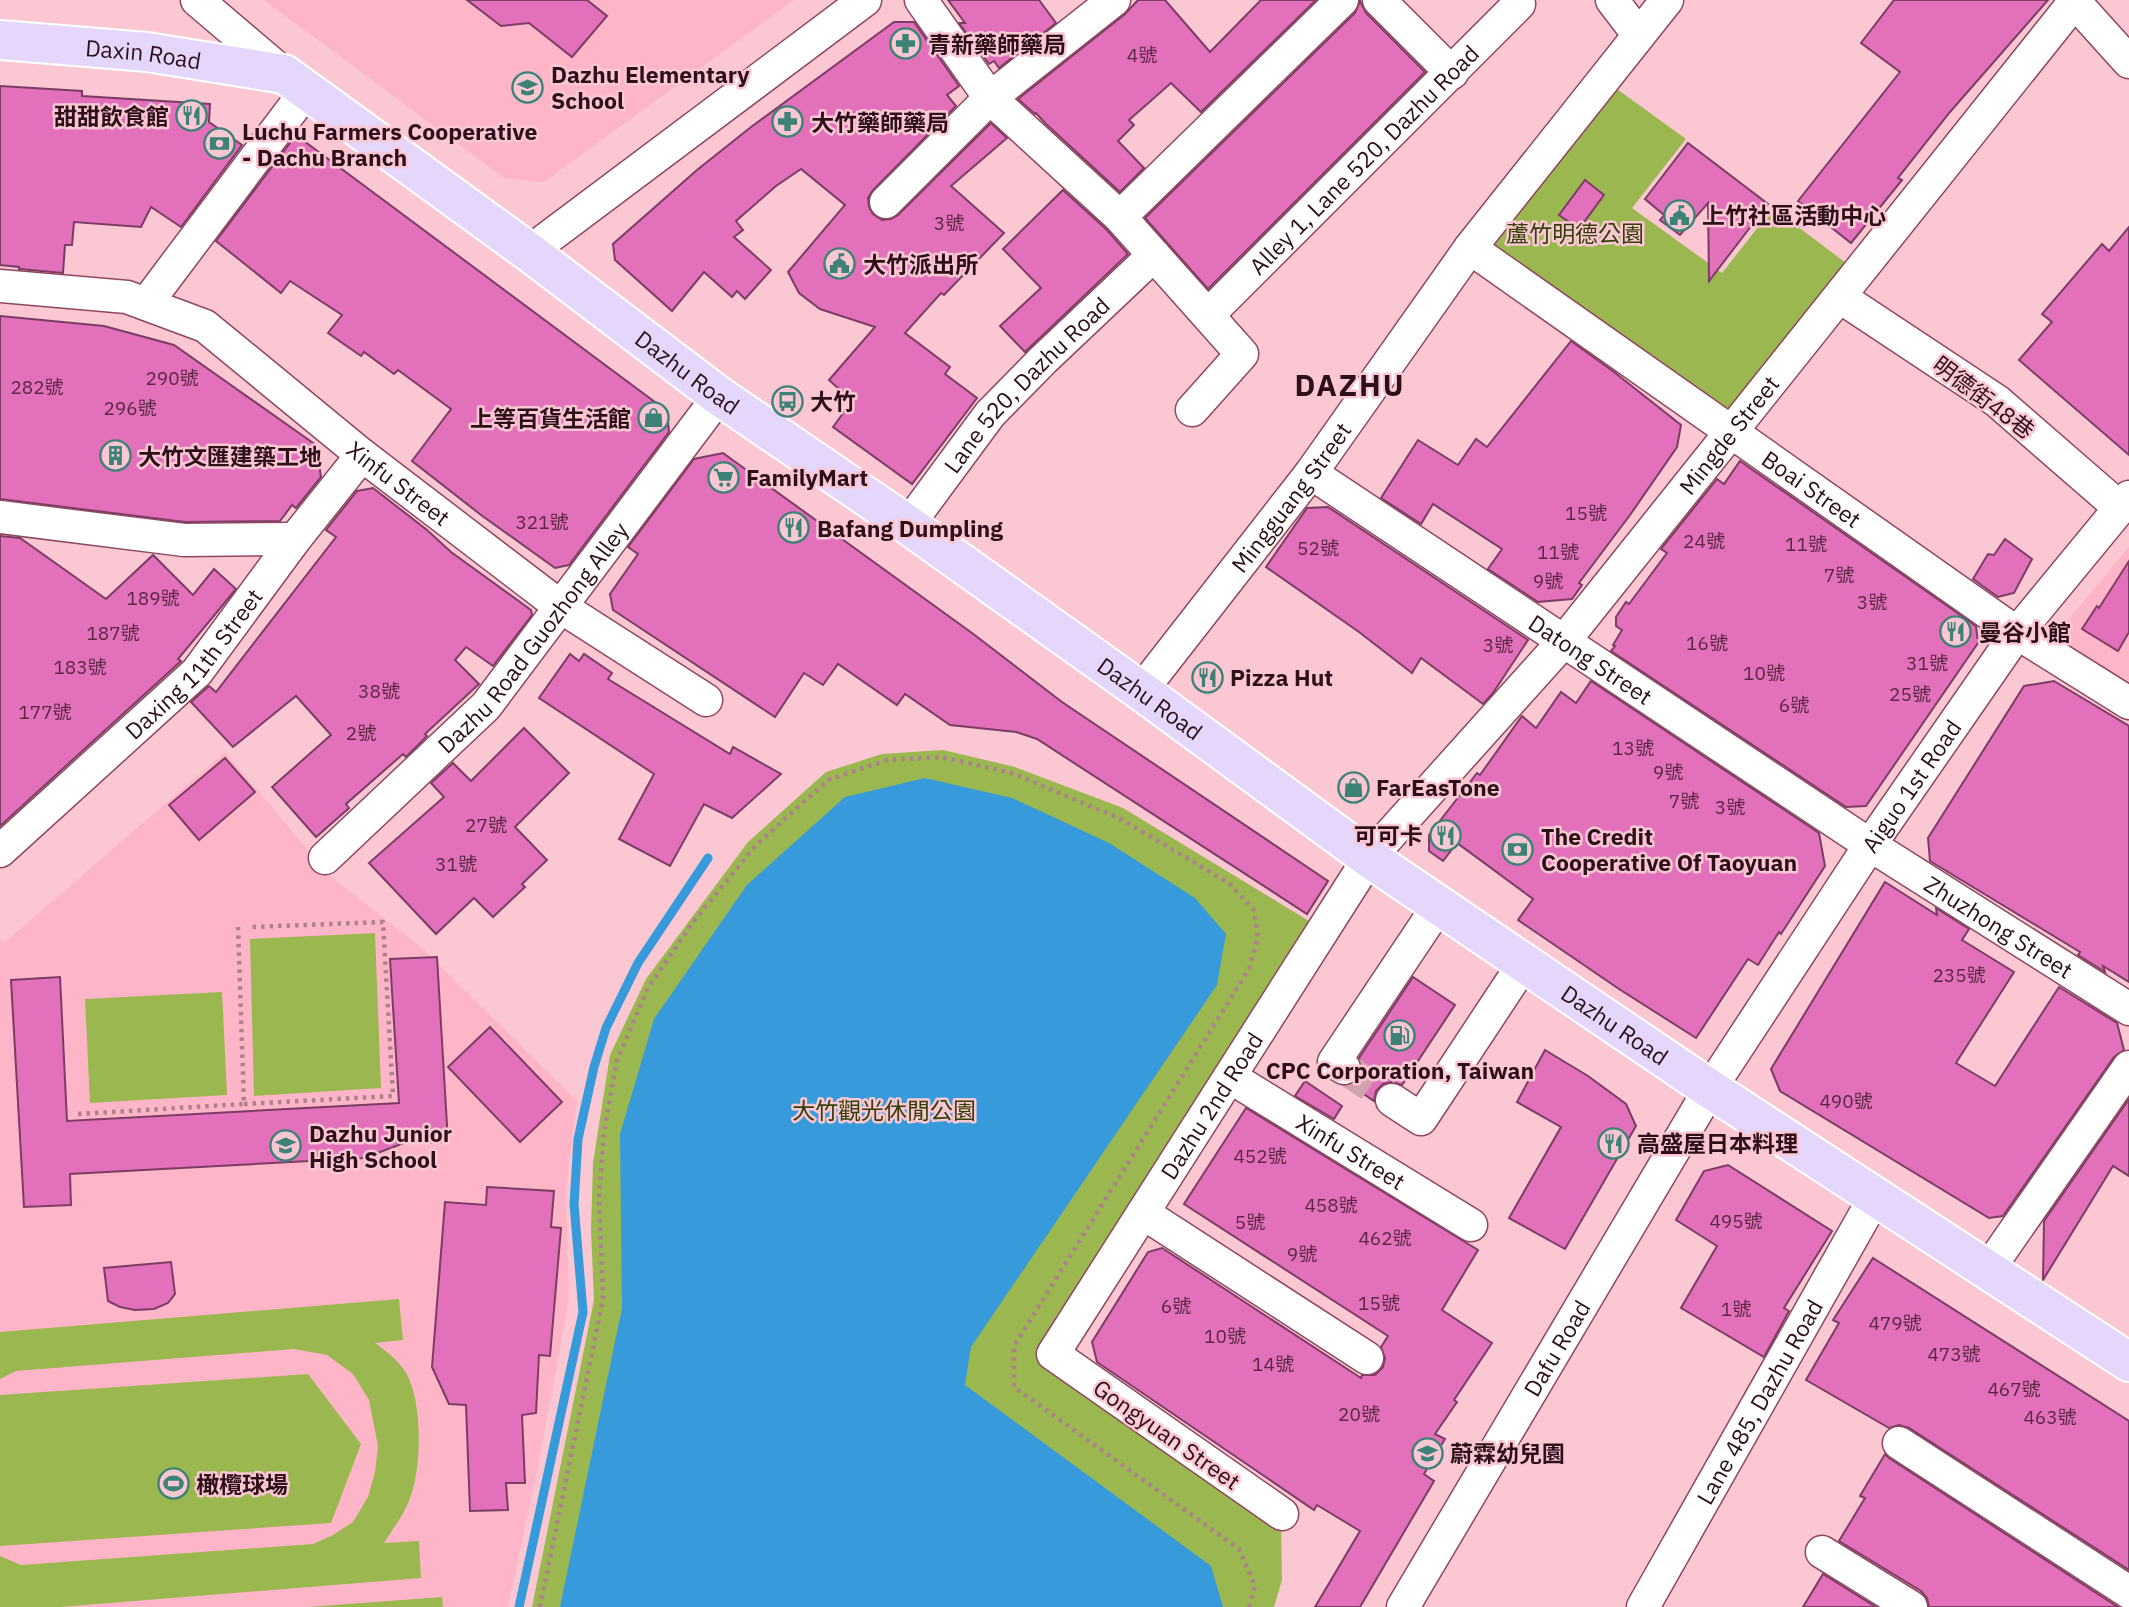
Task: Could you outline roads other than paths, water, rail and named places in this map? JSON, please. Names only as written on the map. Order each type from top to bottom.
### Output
[{"type":"main road","name":"Daxin Road","points":[[0,40],[147,52],[295,83]]},
{"type":"main road","name":"Dazhu Road","points":[[295,83],[529,252],[719,396],[908,525],[1369,858],[1710,1088],[2129,1362]]},
{"type":"street","name":"Dazhu Road","points":[[197,0],[295,83]]},
{"type":"street","points":[[529,252],[865,0]]},
{"type":"street","points":[[921,0],[990,98],[1120,216],[1242,354],[1192,410]]},
{"type":"street","points":[[1120,216],[1342,0]]},
{"type":"street","points":[[1379,0],[1452,73]]},
{"type":"street","points":[[1612,0],[1638,34]]},
{"type":"street","name":"Mingguang Street","points":[[1141,691],[1311,473],[1470,248],[1667,0]]},
{"type":"street","points":[[2074,0],[2129,62]]},
{"type":"street","name":"Mingde Street","points":[[1369,858],[1563,641],[1840,297],[2074,0]]},
{"type":"street","name":"Alley 1, Lane 520, Dazhu Road","points":[[1208,315],[1519,4]]},
{"type":"street","points":[[886,202],[990,98],[1107,5]]},
{"type":"street","points":[[146,304],[295,83]]},
{"type":"street","name":"Boai Street","points":[[1470,248],[2017,633],[2129,703]]},
{"type":"street","name":"Lane 520, Dazhu Road","points":[[908,525],[990,414],[1154,255]]},
{"type":"street","name":"Xinfu Street","points":[[0,286],[127,297],[205,326],[362,455],[561,607],[706,700]]},
{"type":"street","name":"明德街48巷","points":[[1840,297],[1997,401],[2124,503]]},
{"type":"street","name":"Dazhu Road Guozhong Alley","points":[[325,858],[486,706],[719,396]]},
{"type":"street","name":"Daxing 11th Street","points":[[0,851],[197,672],[295,539],[362,455]]},
{"type":"street","name":"Datong Street","points":[[1311,473],[1870,845]]},
{"type":"street","name":"Aiguo 1st Road","points":[[1710,1088],[1870,845],[2017,633],[2124,503]]},
{"type":"street","points":[[0,517],[184,540],[295,539]]},
{"type":"street","name":"Zhuzhong Street","points":[[1870,845],[2129,1009]]},
{"type":"street","name":"Dazhu 2nd Road","points":[[1053,1354],[1369,858]]},
{"type":"street","points":[[1344,1068],[1334,1062],[1439,905]]},
{"type":"street","points":[[1392,1100],[1421,1119],[1524,963]]},
{"type":"street","points":[[1987,1271],[2129,1067]]},
{"type":"street","name":"Xinfu Street","points":[[1230,1077],[1471,1225]]},
{"type":"street","name":"Dafu Road","points":[[1403,1607],[1710,1088]]},
{"type":"street","name":"Lane 485, Dazhu Road","points":[[1643,1607],[1875,1197]]},
{"type":"street","points":[[1143,1213],[1367,1358]]},
{"type":"street","name":"Gongyuan Street","points":[[1053,1354],[1282,1514]]},
{"type":"street","points":[[1899,1443],[2129,1592]]},
{"type":"street","points":[[1822,1552],[1911,1607]]},
{"type":"water","name":"大竹觀光休閒公園","points":[[925,778],[1012,798],[1109,843],[1195,898],[1226,934],[1217,985],[971,1347],[965,1385],[1211,1566],[1223,1607],[560,1607],[622,1308],[620,1134],[654,1019],[747,885],[845,797]]},
{"type":"waterway","points":[[519,1607],[583,1312],[574,1204],[578,1139],[594,1067],[606,1028],[638,963],[708,858]]},
{"type":"tunnel","points":[[1344,1068],[1392,1100]]},
{"type":"place","name":"青新藥師藥局","points":[[905,44]]},
{"type":"place","name":"Dazhu Elementary School","points":[[528,87]]},
{"type":"place","name":"甜甜飲食館","points":[[192,116]]},
{"type":"place","name":"大竹藥師藥局","points":[[788,122]]},
{"type":"place","name":"Luchu Farmers Cooperative - Dachu Branch","points":[[219,144]]},
{"type":"place","name":"上竹社區活動中心","points":[[1679,215]]},
{"type":"place","name":"大竹派出所","points":[[840,264]]},
{"type":"place","name":"大竹","points":[[787,401]]},
{"type":"place","name":"上等百貨生活館","points":[[654,418]]},
{"type":"place","name":"大竹文匯建築工地","points":[[115,456]]},
{"type":"place","name":"FamilyMart","points":[[723,477]]},
{"type":"place","name":"Bafang Dumpling","points":[[794,528]]},
{"type":"place","name":"曼谷小館","points":[[1956,632]]},
{"type":"place","name":"Pizza Hut","points":[[1207,677]]},
{"type":"place","name":"FarEasTone","points":[[1353,787]]},
{"type":"place","name":"可可卡","points":[[1446,835]]},
{"type":"place","name":"The Credit Cooperative Of Taoyuan","points":[[1518,849]]},
{"type":"place","name":"CPC Corporation, Taiwan","points":[[1400,1036]]},
{"type":"place","name":"高盛屋日本料理","points":[[1614,1143]]},
{"type":"place","name":"Dazhu Junior High School","points":[[286,1146]]},
{"type":"place","name":"蔚霖幼兒園","points":[[1427,1453]]},
{"type":"place","name":"橄欖球場","points":[[173,1484]]},
{"type":"district","name":"DAZHU","points":[[1350,384]]},
{"type":"park label","name":"蘆竹明德公園","points":[[1575,233]]}]
